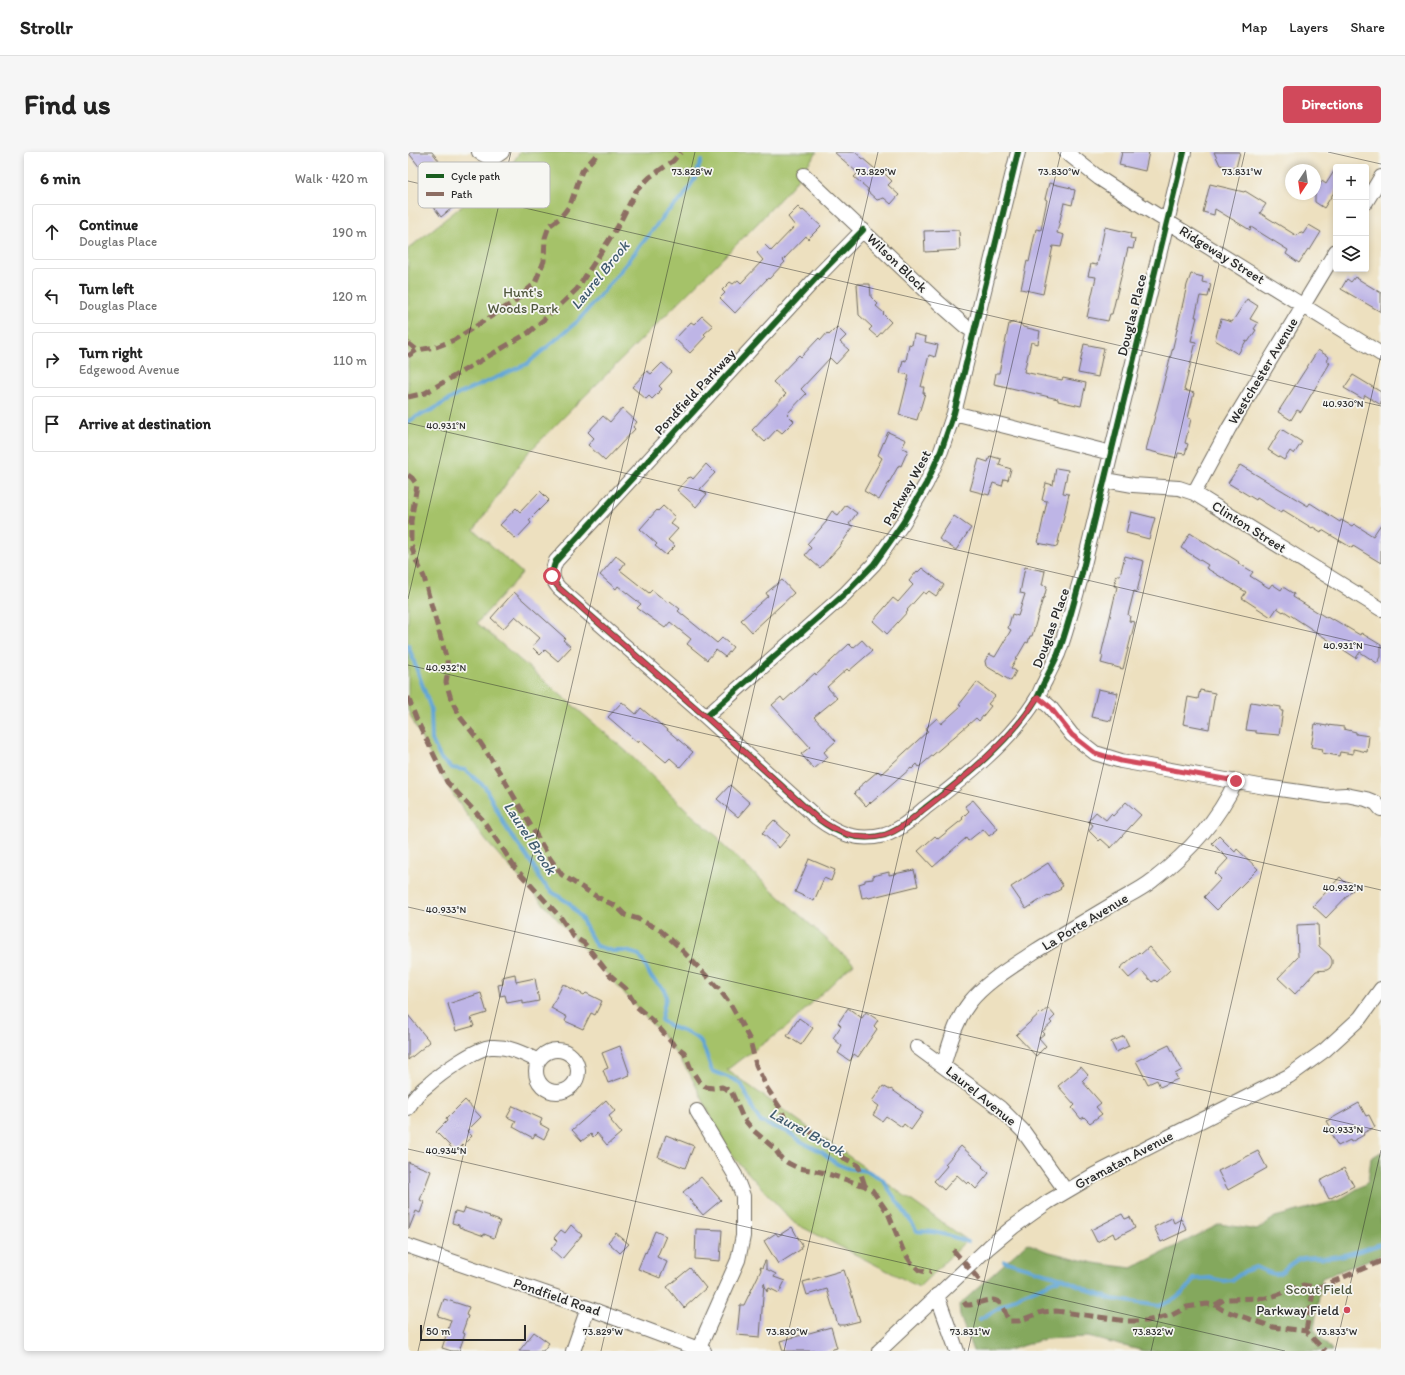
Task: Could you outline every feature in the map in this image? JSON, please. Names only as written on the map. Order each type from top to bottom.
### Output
[{"type":"street","points":[[479,152],[492,159],[502,152]]},
{"type":"street","name":"Parkway West","points":[[706,717],[839,599],[874,564],[903,523],[926,484],[941,451],[954,413],[1018,152]]},
{"type":"street","name":"Ridgeway Street","points":[[1066,152],[1099,178],[1381,354]]},
{"type":"street","name":"Douglas Place","points":[[552,576],[554,582],[559,588],[706,717],[817,818],[831,828],[845,834],[863,838],[885,835],[899,829],[992,752],[1021,721],[1038,697],[1057,655],[1068,625],[1080,581],[1184,152]]},
{"type":"street","name":"Wilson Block","points":[[804,176],[939,303],[974,332]]},
{"type":"street","points":[[1367,200],[1381,177]]},
{"type":"street","name":"Pondfield Parkway","points":[[552,576],[552,569],[556,561],[814,280],[863,230]]},
{"type":"street","name":"Westchester Avenue","points":[[1194,493],[1229,428],[1333,256]]},
{"type":"street","points":[[954,413],[1111,452]]},
{"type":"street","name":"Clinton Street","points":[[1105,480],[1132,485],[1179,488],[1194,493],[1381,609]]},
{"type":"street","points":[[1038,697],[1050,707],[1072,735],[1095,753],[1121,761],[1265,787],[1328,796],[1346,795],[1366,799],[1376,803],[1381,809]]},
{"type":"street","name":"La Porte Avenue","points":[[943,1066],[958,1022],[970,1002],[985,987],[1005,971],[1055,939],[1152,881],[1178,860],[1209,825],[1228,800],[1236,781]]},
{"type":"street","name":"Gramatan Avenue","points":[[879,1351],[937,1295],[1013,1227],[1066,1191],[1289,1076],[1325,1050],[1357,1021],[1363,1015],[1381,988]]},
{"type":"street","points":[[408,1108],[413,1100],[428,1085],[474,1052],[489,1047],[507,1047],[538,1061]]},
{"type":"street","name":"Laurel Avenue","points":[[917,1047],[1000,1108],[1023,1131],[1066,1191]]},
{"type":"street","points":[[697,1111],[735,1175],[743,1196],[743,1236],[738,1260],[702,1350]]},
{"type":"street","name":"Pondfield Road","points":[[408,1246],[588,1308],[702,1350]]},
{"type":"street","points":[[937,1295],[957,1351]]},
{"type":"street","points":[[573,1351],[588,1308]]},
{"type":"green space","name":"Hunt's Woods Park","points":[[520,152],[817,152],[792,186],[753,228],[527,454],[474,530],[522,573],[477,623],[626,751],[693,816],[720,839],[718,841],[854,964],[786,1028],[727,1070],[967,1240],[919,1287],[794,1223],[728,1151],[690,1074],[665,1038],[487,842],[443,779],[408,710],[408,249],[459,208],[550,208],[550,162],[513,162]]},
{"type":"green space","name":"Scout Field","points":[[1381,1152],[1381,1255],[1322,1278],[1314,1329],[1332,1351],[1144,1351],[1088,1337],[1045,1339],[1005,1351],[973,1351],[960,1316],[959,1305],[1027,1243],[1046,1251],[1094,1263],[1132,1268],[1220,1224],[1257,1230],[1275,1217],[1339,1200],[1368,1182],[1371,1158]]},
{"type":"building","points":[[408,152],[432,152],[439,161],[418,162],[418,165]]},
{"type":"building","points":[[834,152],[855,152],[881,174],[883,172],[892,181],[888,185],[899,195],[891,204],[884,198],[877,200],[867,191],[868,189],[854,177],[858,173]]},
{"type":"building","points":[[1122,152],[1149,152],[1145,171],[1119,165]]},
{"type":"building","points":[[1214,152],[1240,152],[1236,168],[1220,165]]},
{"type":"building","points":[[1333,173],[1333,194],[1324,208],[1315,202],[1315,200],[1321,200],[1322,181],[1326,184]]},
{"type":"building","points":[[1049,183],[1075,190],[1072,205],[1064,203],[1057,233],[1064,235],[1061,247],[1053,246],[1043,294],[1021,289],[1027,261],[1029,262],[1036,229],[1041,230],[1047,200],[1045,199]]},
{"type":"building","points":[[1210,184],[1245,191],[1266,204],[1260,213],[1297,236],[1300,232],[1303,234],[1309,225],[1321,232],[1310,250],[1308,249],[1299,263],[1286,254],[1288,250],[1251,227],[1250,230],[1215,209],[1214,215],[1203,212]]},
{"type":"building","points":[[798,207],[821,226],[808,239],[806,236],[783,260],[785,262],[735,313],[720,298],[725,293],[722,290],[730,282],[733,284],[738,280],[741,283],[763,260],[757,253],[765,245],[771,251],[795,226],[788,217]]},
{"type":"building","points":[[434,208],[452,208],[441,217]]},
{"type":"building","points":[[1105,227],[1131,233],[1130,238],[1135,239],[1133,249],[1128,248],[1112,314],[1110,314],[1108,321],[1087,317],[1096,277],[1088,276],[1091,264],[1097,265]]},
{"type":"building","points":[[959,230],[960,250],[925,252],[924,231]]},
{"type":"building","points":[[1191,274],[1203,277],[1202,282],[1211,284],[1208,297],[1200,296],[1195,317],[1197,317],[1191,341],[1196,342],[1184,390],[1194,393],[1188,418],[1191,419],[1185,443],[1188,444],[1185,454],[1178,453],[1177,458],[1146,450]]},
{"type":"building","points":[[1355,277],[1381,293],[1381,312],[1341,289],[1347,279],[1351,282]]},
{"type":"building","points":[[857,284],[870,284],[871,297],[878,304],[876,306],[891,322],[877,337],[869,330],[872,327],[859,315]]},
{"type":"building","points":[[1247,299],[1258,306],[1250,319],[1258,323],[1254,329],[1256,330],[1248,342],[1246,341],[1238,354],[1215,340],[1221,319],[1232,322]]},
{"type":"building","points":[[702,316],[713,326],[704,334],[706,336],[690,353],[675,339],[691,322],[694,324]]},
{"type":"building","points":[[1014,322],[1020,323],[1023,327],[1040,331],[1038,344],[1031,342],[1024,372],[1062,380],[1063,378],[1086,383],[1081,406],[994,384],[996,373],[999,373],[1009,324]]},
{"type":"building","points":[[837,327],[846,336],[840,342],[849,350],[836,364],[830,358],[801,389],[806,394],[787,414],[794,421],[782,433],[777,429],[765,442],[752,430],[786,394],[773,382],[799,355],[801,357],[819,338],[821,340],[827,333],[829,335]]},
{"type":"building","points":[[914,334],[926,337],[925,342],[938,345],[935,357],[929,355],[921,387],[924,387],[923,393],[925,393],[917,420],[899,415],[909,375],[900,373],[903,360],[906,361],[909,344],[912,345]]},
{"type":"building","points":[[1084,344],[1104,348],[1098,377],[1078,373]]},
{"type":"building","points":[[1318,350],[1329,357],[1327,361],[1330,363],[1301,412],[1297,410],[1291,420],[1278,412]]},
{"type":"building","points":[[662,363],[672,372],[659,386],[662,389],[652,399],[649,396],[646,399],[632,387],[647,371],[651,374]]},
{"type":"building","points":[[1353,375],[1381,392],[1381,405],[1365,395],[1363,399],[1344,388]]},
{"type":"building","points":[[622,408],[637,422],[633,427],[635,429],[605,461],[588,445],[594,438],[588,432],[603,416],[610,422]]},
{"type":"building","points":[[1281,429],[1302,442],[1294,454],[1290,451],[1284,460],[1268,450]]},
{"type":"building","points":[[888,432],[906,440],[902,448],[908,450],[901,466],[899,465],[879,500],[864,491],[882,458],[878,455]]},
{"type":"building","points":[[990,456],[1001,459],[999,465],[1011,469],[1008,480],[1004,479],[1002,486],[993,483],[989,495],[970,490],[979,459],[988,462]]},
{"type":"building","points":[[706,464],[715,473],[700,489],[707,494],[696,507],[677,490],[688,478],[691,477],[693,479]]},
{"type":"building","points":[[1240,465],[1308,506],[1310,503],[1340,522],[1341,520],[1352,526],[1354,524],[1373,536],[1381,524],[1381,563],[1322,530],[1321,532],[1313,527],[1312,528],[1283,510],[1281,513],[1257,498],[1256,500],[1228,483]]},
{"type":"building","points":[[1056,468],[1068,470],[1063,493],[1069,494],[1057,547],[1038,543],[1047,501],[1042,500],[1046,483],[1053,485]]},
{"type":"building","points":[[540,491],[549,500],[529,520],[531,523],[516,539],[500,525],[516,508],[520,512]]},
{"type":"building","points":[[846,505],[857,513],[849,524],[853,527],[839,547],[820,568],[805,555],[811,548],[807,544],[827,521],[826,520],[832,511],[838,515]]},
{"type":"building","points":[[663,506],[675,517],[670,523],[678,529],[668,540],[675,546],[666,555],[655,546],[657,544],[640,529],[657,510],[658,511]]},
{"type":"building","points":[[1131,512],[1155,518],[1149,539],[1126,533]]},
{"type":"building","points":[[954,516],[971,528],[956,550],[939,539]]},
{"type":"building","points":[[1190,533],[1239,562],[1238,563],[1253,572],[1250,576],[1269,588],[1272,584],[1281,590],[1283,587],[1294,594],[1293,597],[1327,618],[1333,619],[1360,635],[1361,633],[1381,645],[1381,657],[1377,663],[1360,652],[1356,658],[1284,611],[1283,612],[1277,608],[1271,617],[1242,598],[1246,592],[1206,568],[1208,565],[1181,548]]},
{"type":"building","points":[[616,556],[625,563],[620,570],[649,593],[652,590],[668,603],[670,601],[680,609],[678,611],[717,643],[722,638],[733,647],[725,657],[716,650],[707,660],[687,644],[691,639],[670,622],[665,628],[637,608],[641,604],[618,586],[616,589],[600,575]]},
{"type":"building","points":[[1125,556],[1144,561],[1137,592],[1134,591],[1128,615],[1130,616],[1129,621],[1135,622],[1123,669],[1101,663],[1103,656],[1101,655],[1117,587],[1114,586],[1117,575],[1120,575]]},
{"type":"building","points":[[1025,567],[1045,571],[1042,585],[1047,586],[1032,636],[1030,636],[1028,643],[1026,642],[1011,668],[1016,671],[1011,681],[986,666],[985,661],[989,654],[995,657],[1011,630],[1008,628],[1012,614],[1018,616],[1025,594],[1020,593]]},
{"type":"building","points":[[922,568],[944,585],[936,596],[929,591],[926,594],[923,592],[887,634],[873,621],[893,598],[898,602],[913,585],[909,581],[917,571],[918,572]]},
{"type":"building","points":[[782,580],[794,593],[752,632],[741,620],[768,596],[766,593]]},
{"type":"building","points":[[514,592],[565,638],[563,640],[571,647],[558,661],[545,650],[540,655],[532,647],[540,638],[515,616],[503,629],[491,618]]},
{"type":"building","points":[[862,640],[872,651],[849,671],[847,669],[827,687],[837,698],[814,717],[836,741],[824,752],[828,757],[814,769],[801,754],[810,747],[772,705],[781,697],[784,701],[815,673],[816,675],[849,644],[853,648]]},
{"type":"building","points":[[977,682],[995,696],[988,704],[991,706],[979,721],[976,718],[919,767],[917,764],[912,769],[911,768],[866,806],[854,793],[859,789],[858,788],[878,771],[881,774],[928,731],[925,729],[937,718],[941,724],[961,706],[959,705]]},
{"type":"building","points":[[1098,689],[1118,693],[1111,721],[1091,717]]},
{"type":"building","points":[[1200,690],[1215,693],[1209,729],[1183,724],[1188,697],[1198,699]]},
{"type":"building","points":[[622,702],[636,714],[641,708],[693,752],[680,767],[670,758],[666,762],[640,740],[638,743],[608,717]]},
{"type":"building","points":[[1251,702],[1281,707],[1281,711],[1283,711],[1279,735],[1256,733],[1256,731],[1246,730]]},
{"type":"building","points":[[1315,724],[1344,727],[1344,729],[1356,732],[1356,734],[1369,736],[1367,752],[1353,749],[1353,754],[1340,752],[1339,756],[1322,753],[1323,749],[1311,747]]},
{"type":"building","points":[[730,785],[750,803],[738,817],[717,799]]},
{"type":"building","points":[[973,800],[998,829],[989,836],[983,829],[968,841],[966,838],[933,867],[918,851],[935,836],[938,839],[963,819],[962,818],[969,811],[965,806]]},
{"type":"building","points":[[1126,802],[1141,815],[1111,848],[1101,839],[1099,841],[1089,831],[1093,825],[1088,821],[1096,812],[1106,820],[1111,814],[1113,816]]},
{"type":"building","points":[[774,820],[790,835],[779,848],[762,833]]},
{"type":"building","points":[[1219,836],[1235,852],[1237,849],[1258,869],[1217,910],[1204,897],[1221,879],[1215,873],[1228,859],[1212,843]]},
{"type":"building","points":[[809,859],[835,870],[831,881],[824,878],[814,901],[795,892]]},
{"type":"building","points":[[1048,863],[1063,886],[1060,888],[1061,889],[1049,896],[1048,895],[1026,909],[1011,887]]},
{"type":"building","points":[[914,870],[918,886],[869,898],[862,898],[859,884],[865,882],[865,880],[873,879],[873,876],[889,872],[889,875]]},
{"type":"building","points":[[1340,877],[1353,890],[1326,918],[1313,906]]},
{"type":"building","points":[[1318,924],[1319,946],[1330,956],[1332,964],[1327,970],[1316,971],[1295,994],[1278,978],[1298,957],[1297,925]]},
{"type":"building","points":[[1149,947],[1170,970],[1157,982],[1155,980],[1152,982],[1140,969],[1129,978],[1120,968],[1139,952],[1141,954]]},
{"type":"building","points":[[515,974],[516,982],[535,978],[539,1001],[523,1004],[523,1000],[507,1003],[505,995],[500,996],[498,985],[503,984],[502,977]]},
{"type":"building","points":[[563,984],[584,995],[586,993],[602,1001],[595,1015],[591,1013],[583,1029],[565,1021],[567,1017],[551,1008]]},
{"type":"building","points":[[481,993],[487,1013],[471,1018],[474,1026],[456,1031],[448,1004]]},
{"type":"building","points":[[848,1008],[862,1018],[866,1012],[878,1020],[874,1026],[877,1029],[858,1057],[854,1054],[850,1061],[838,1053],[842,1046],[833,1038],[841,1026],[838,1023]]},
{"type":"building","points":[[1048,1008],[1055,1016],[1050,1021],[1052,1023],[1042,1032],[1044,1034],[1039,1038],[1046,1046],[1036,1056],[1016,1035],[1041,1012],[1042,1013]]},
{"type":"building","points":[[408,1015],[430,1042],[408,1060]]},
{"type":"building","points":[[799,1018],[813,1028],[801,1045],[787,1036]]},
{"type":"building","points":[[1124,1036],[1129,1046],[1116,1052],[1111,1042]]},
{"type":"building","points":[[1169,1045],[1182,1070],[1175,1074],[1178,1079],[1160,1087],[1157,1080],[1148,1084],[1136,1061]]},
{"type":"building","points":[[620,1046],[630,1075],[608,1083],[603,1070],[608,1068],[602,1053]]},
{"type":"building","points":[[1081,1067],[1088,1075],[1082,1081],[1101,1103],[1096,1107],[1102,1114],[1090,1123],[1084,1117],[1081,1119],[1072,1108],[1075,1105],[1058,1086]]},
{"type":"building","points":[[883,1086],[890,1090],[891,1089],[923,1113],[911,1130],[904,1124],[902,1127],[886,1116],[882,1121],[873,1115],[879,1106],[872,1101]]},
{"type":"building","points":[[465,1100],[481,1117],[467,1131],[472,1136],[456,1152],[436,1132],[447,1121],[446,1119]]},
{"type":"building","points":[[606,1100],[615,1111],[609,1116],[612,1120],[611,1121],[621,1133],[607,1145],[597,1133],[593,1137],[591,1134],[582,1141],[572,1130]]},
{"type":"building","points":[[1359,1103],[1366,1116],[1369,1115],[1375,1127],[1363,1133],[1364,1135],[1351,1142],[1350,1140],[1338,1146],[1331,1134],[1334,1133],[1327,1121]]},
{"type":"building","points":[[513,1106],[542,1119],[540,1124],[549,1129],[544,1139],[535,1134],[533,1138],[513,1127],[516,1121],[507,1117]]},
{"type":"building","points":[[666,1135],[694,1146],[685,1168],[658,1157]]},
{"type":"building","points":[[961,1146],[989,1173],[976,1189],[969,1182],[967,1184],[957,1175],[944,1190],[934,1181],[947,1166],[945,1164]]},
{"type":"building","points":[[1258,1151],[1267,1168],[1228,1190],[1218,1171]]},
{"type":"building","points":[[408,1162],[431,1171],[420,1200],[424,1202],[420,1213],[416,1211],[409,1229]]},
{"type":"building","points":[[1344,1168],[1354,1186],[1329,1199],[1320,1181]]},
{"type":"building","points":[[701,1177],[721,1200],[703,1215],[683,1192]]},
{"type":"building","points":[[465,1208],[490,1216],[489,1217],[500,1221],[494,1238],[484,1234],[484,1236],[452,1223],[455,1211],[463,1213]]},
{"type":"building","points":[[1122,1214],[1125,1219],[1130,1217],[1135,1228],[1115,1238],[1113,1233],[1097,1242],[1091,1230]]},
{"type":"building","points":[[1172,1218],[1174,1223],[1181,1219],[1187,1230],[1161,1242],[1154,1227]]},
{"type":"building","points":[[571,1225],[582,1235],[562,1259],[551,1249],[557,1241],[554,1238],[561,1230],[565,1233]]},
{"type":"building","points":[[792,1227],[802,1245],[800,1250],[778,1264],[764,1241],[776,1233],[778,1236]]},
{"type":"building","points":[[696,1229],[722,1230],[720,1261],[695,1259]]},
{"type":"building","points":[[655,1231],[666,1236],[657,1257],[667,1262],[660,1278],[638,1269]]},
{"type":"building","points":[[616,1233],[629,1244],[620,1253],[608,1242]]},
{"type":"building","points":[[765,1261],[766,1269],[776,1274],[774,1277],[785,1281],[779,1293],[769,1288],[767,1292],[764,1283],[760,1337],[737,1335],[740,1305],[744,1305],[761,1270],[760,1267],[762,1268]]},
{"type":"building","points":[[690,1268],[706,1288],[684,1308],[667,1287]]},
{"type":"building","points":[[844,1270],[860,1321],[838,1325],[827,1289],[807,1295],[803,1282]]},
{"type":"building","points":[[444,1299],[469,1307],[466,1315],[468,1316],[462,1333],[465,1334],[459,1351],[452,1351],[442,1348],[451,1320],[438,1316]]},
{"type":"building","points":[[831,1327],[837,1348],[826,1351],[783,1351],[780,1341]]},
{"type":"building","points":[[534,1332],[549,1343],[543,1351],[519,1351]]},
{"type":"waterway","name":"Laurel Brook","points":[[408,422],[457,395],[527,364],[578,321],[618,274],[667,212],[682,199],[694,180],[701,161]]},
{"type":"waterway","name":"Laurel Brook","points":[[408,645],[431,709],[432,740],[441,759],[452,768],[465,770],[485,787],[507,829],[534,867],[540,880],[552,892],[569,903],[581,918],[596,946],[612,951],[626,951],[639,955],[651,977],[665,990],[666,997],[661,1020],[695,1037],[701,1043],[706,1052],[712,1071],[735,1080],[742,1085],[760,1121],[788,1132],[802,1142],[822,1152],[837,1164],[847,1168],[867,1171],[882,1179],[917,1231],[951,1236],[968,1242]]},
{"type":"waterway","name":"Laurel Brook","points":[[1004,1261],[1062,1278],[1112,1299],[1159,1306],[1175,1299],[1187,1289],[1194,1279],[1210,1278],[1223,1281],[1232,1280],[1245,1271],[1256,1267],[1269,1273],[1277,1274],[1299,1259],[1307,1257],[1339,1256],[1381,1244]]},
{"type":"waterway","points":[[980,1319],[1019,1296],[1062,1278]]},
{"type":"marked path","points":[[408,356],[417,350],[436,347],[454,340],[514,302],[535,283],[544,261],[545,238],[549,226],[560,218],[570,205],[582,171],[599,152]]},
{"type":"marked path","points":[[408,397],[425,393],[528,333],[554,311],[577,289],[618,226],[636,191],[650,177],[673,161],[681,152]]},
{"type":"marked path","points":[[408,343],[417,350]]},
{"type":"marked path","points":[[408,475],[417,485],[411,521],[411,544],[415,558],[424,577],[447,660],[448,671],[446,682],[451,699],[460,717],[480,742],[502,776],[549,857],[562,875],[599,898],[616,906],[625,915],[638,919],[660,930],[678,946],[719,989],[731,1005],[750,1040],[756,1065],[767,1088],[782,1111],[784,1117],[790,1123],[807,1129],[844,1158],[858,1165],[865,1186]]},
{"type":"marked path","points":[[408,697],[416,718],[447,782],[482,819],[515,868],[561,918],[574,937],[584,943],[610,975],[626,989],[636,1006],[654,1022],[673,1044],[684,1052],[691,1069],[698,1080],[706,1087],[722,1087],[731,1091],[743,1118],[753,1130],[774,1148],[781,1158],[788,1163],[798,1168],[821,1172],[844,1179],[872,1190],[888,1213],[903,1250],[910,1261],[919,1270],[931,1272]]},
{"type":"marked path","points":[[953,1250],[983,1284]]},
{"type":"marked path","points":[[1215,1305],[1225,1299],[1266,1298],[1303,1285],[1314,1287],[1323,1286],[1381,1261]]},
{"type":"marked path","points":[[1306,1331],[1314,1287]]},
{"type":"marked path","points":[[964,1302],[966,1305],[970,1305],[989,1300],[997,1301],[1001,1304],[1010,1321],[1019,1321],[1042,1312],[1056,1311],[1127,1321],[1146,1321],[1172,1315],[1187,1307],[1207,1304],[1215,1305],[1223,1310],[1273,1327],[1306,1331],[1325,1351]]},
{"type":"cycle path","points":[[706,717],[845,594],[874,564],[903,523],[926,484],[941,451],[954,413],[1018,152]]},
{"type":"cycle path","points":[[863,230],[819,275],[556,561],[553,569],[553,578],[554,582],[559,588],[706,717],[817,818],[841,832],[866,838],[885,835],[901,827],[986,758],[1027,714],[1038,696],[1058,654],[1080,581],[1184,152]]},
{"type":"place","name":"Parkway Field","points":[[1347,1310]]},
{"type":"route","points":[[552,576],[554,582],[559,588],[706,717],[817,818],[831,828],[845,834],[863,838],[885,835],[899,829],[992,752],[1021,721],[1038,697],[1050,707],[1072,735],[1095,753],[1121,761],[1236,781]]}]
